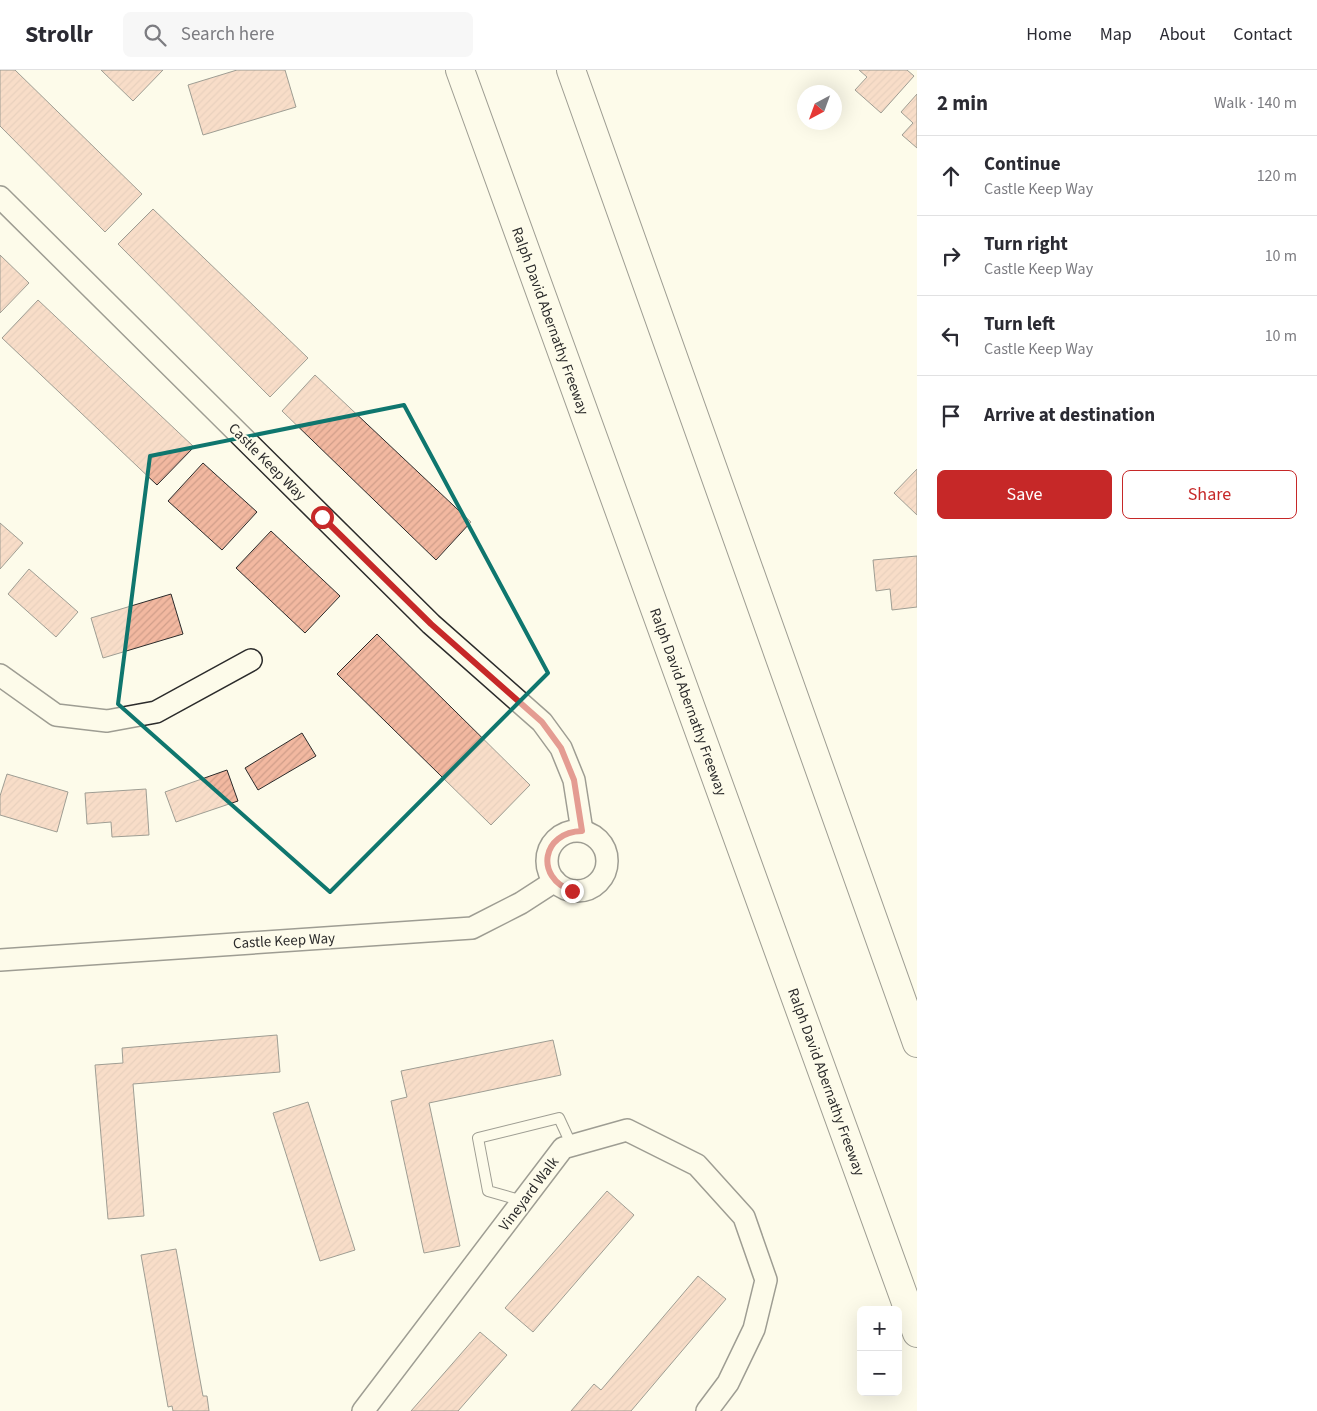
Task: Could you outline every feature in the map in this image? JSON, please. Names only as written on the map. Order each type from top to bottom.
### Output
[{"type":"highway","name":"Ralph David Abernathy Freeway","points":[[460,70],[917,1333]]},
{"type":"highway","points":[[571,70],[917,1043]]},
{"type":"street","name":"Castle Keep Way","points":[[0,197],[431,624],[542,722],[561,748],[574,780],[582,831]]},
{"type":"street","points":[[0,675],[56,715],[107,721],[156,712],[250,660]]},
{"type":"street","points":[[582,831],[591,834],[601,841],[607,853],[606,870],[601,880],[592,888],[584,891],[572,891],[555,881],[549,871],[547,859],[550,848],[564,834],[582,831]]},
{"type":"street","name":"Castle Keep Way","points":[[0,960],[472,928],[521,903],[555,881]]},
{"type":"street","name":"Vineyard Walk","points":[[363,1411],[564,1148],[627,1130],[697,1165],[744,1217],[766,1280],[754,1329],[728,1384],[707,1411]]},
{"type":"lane","points":[[523,1201],[488,1191],[478,1138],[559,1118],[572,1146]]},
{"type":"highlighted area","points":[[404,405],[548,673],[330,892],[118,704],[150,456]]},
{"type":"building","points":[[0,70],[15,70],[142,194],[105,232],[0,126]]},
{"type":"building","points":[[101,70],[163,70],[133,101]]},
{"type":"building","points":[[237,70],[285,70],[296,107],[203,135],[188,85]]},
{"type":"building","points":[[859,70],[907,70],[914,76],[881,113],[855,90],[867,77]]},
{"type":"building","points":[[917,94],[917,148],[902,135],[913,123],[901,112]]},
{"type":"building","points":[[153,209],[308,358],[270,397],[118,244]]},
{"type":"building","points":[[0,255],[29,283],[0,313]]},
{"type":"building","points":[[38,300],[194,447],[157,485],[2,338]]},
{"type":"building","points":[[315,375],[471,522],[436,560],[282,411]]},
{"type":"building","points":[[203,463],[257,512],[222,550],[168,501]]},
{"type":"building","points":[[917,469],[917,515],[894,493]]},
{"type":"building","points":[[0,523],[23,543],[0,569]]},
{"type":"building","points":[[271,531],[340,596],[305,633],[236,568]]},
{"type":"building","points":[[917,556],[917,607],[892,610],[890,589],[876,591],[873,560]]},
{"type":"building","points":[[29,569],[78,612],[56,637],[8,594]]},
{"type":"building","points":[[171,594],[183,634],[103,658],[91,618]]},
{"type":"building","points":[[377,634],[530,785],[491,825],[337,674]]},
{"type":"building","points":[[302,733],[316,756],[258,790],[245,768]]},
{"type":"building","points":[[227,770],[238,801],[176,822],[165,792]]},
{"type":"building","points":[[7,774],[68,792],[57,832],[0,815],[0,796]]},
{"type":"building","points":[[146,789],[149,835],[112,837],[111,822],[87,824],[85,793]]},
{"type":"building","points":[[277,1035],[280,1072],[133,1084],[144,1216],[108,1219],[95,1065],[123,1063],[122,1048]]},
{"type":"building","points":[[553,1040],[561,1075],[429,1103],[460,1246],[424,1253],[391,1101],[407,1097],[401,1071]]},
{"type":"building","points":[[308,1102],[355,1250],[320,1261],[273,1113]]},
{"type":"building","points":[[607,1191],[634,1215],[533,1332],[505,1308]]},
{"type":"building","points":[[176,1249],[203,1396],[207,1396],[209,1411],[173,1411],[172,1406],[168,1407],[141,1255]]},
{"type":"building","points":[[698,1276],[726,1299],[631,1411],[571,1411],[594,1384],[601,1390]]},
{"type":"building","points":[[480,1332],[507,1355],[458,1411],[411,1411]]},
{"type":"route","points":[[322,517],[431,624],[542,722],[561,748],[574,780],[582,831],[572,831],[564,834],[554,842],[547,859],[549,871],[555,881],[563,888],[572,891]]}]
